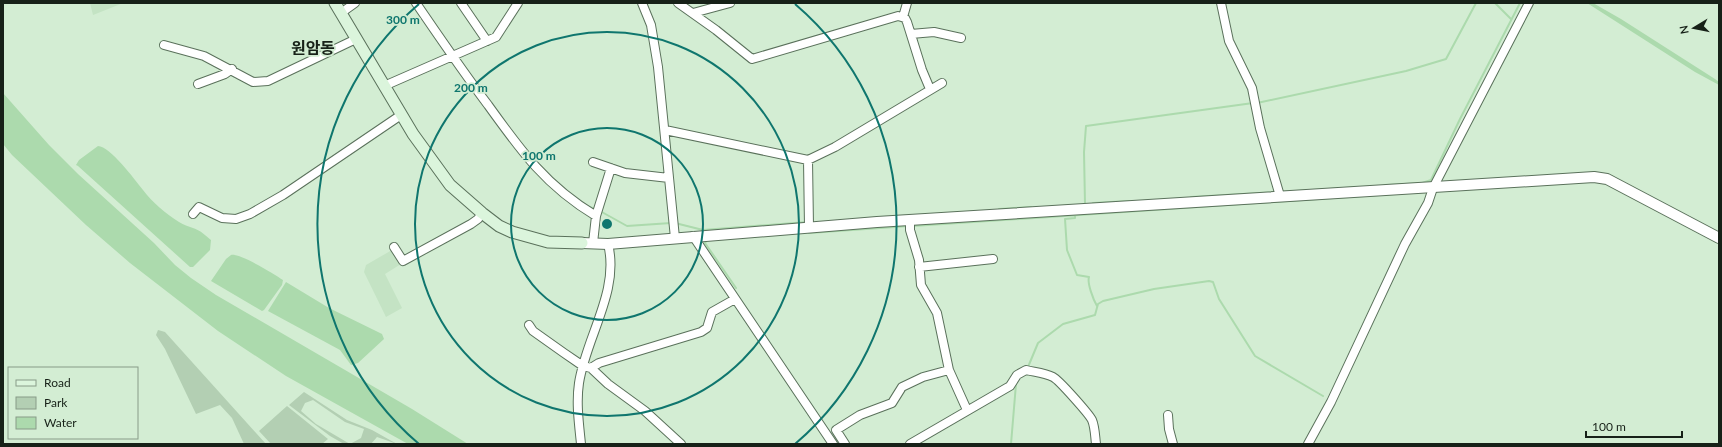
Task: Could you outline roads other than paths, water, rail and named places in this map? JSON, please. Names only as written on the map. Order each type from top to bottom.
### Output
[{"type":"main road","points":[[335,3],[401,115],[426,153],[450,185],[499,226],[524,236],[548,242],[587,243]]},
{"type":"street","points":[[341,13],[355,3]]},
{"type":"street","points":[[416,3],[451,56],[528,159],[572,201],[596,216]]},
{"type":"street","points":[[461,3],[487,41]]},
{"type":"street","points":[[384,86],[496,37],[518,3]]},
{"type":"street","points":[[642,3],[651,25],[658,67],[675,238]]},
{"type":"street","points":[[678,3],[752,59],[851,31],[891,17],[903,17],[907,22],[922,70],[930,89]]},
{"type":"street","points":[[693,13],[730,3]]},
{"type":"street","points":[[903,17],[907,3]]},
{"type":"street","points":[[1221,3],[1229,41],[1252,88],[1260,128],[1280,196]]},
{"type":"street","points":[[1308,444],[1331,402],[1405,244],[1428,203],[1433,188],[1529,3]]},
{"type":"street","points":[[911,34],[934,32],[961,38]]},
{"type":"street","points":[[164,45],[204,56],[232,69],[252,82],[268,81],[356,39]]},
{"type":"street","points":[[198,84],[225,74],[232,69]]},
{"type":"street","points":[[665,130],[808,160],[835,147],[942,83]]},
{"type":"street","points":[[193,214],[199,207],[222,218],[236,219],[250,214],[283,195],[401,115]]},
{"type":"street","points":[[808,160],[809,227]]},
{"type":"street","points":[[593,162],[625,173],[669,178]]},
{"type":"street","points":[[612,168],[587,243],[608,244],[809,227],[1280,196],[1600,178],[1613,182],[1719,238]]},
{"type":"street","points":[[394,247],[403,261],[471,224],[478,219],[482,213]]},
{"type":"street","points":[[910,220],[910,230],[919,267],[921,285],[937,313],[950,370],[967,410]]},
{"type":"street","points":[[693,236],[833,444]]},
{"type":"street","points":[[581,444],[578,415],[579,391],[587,367],[610,276],[611,253],[608,244]]},
{"type":"street","points":[[919,267],[992,259]]},
{"type":"street","points":[[587,367],[701,332],[708,328],[712,312],[735,299]]},
{"type":"street","points":[[529,325],[533,331],[587,367],[645,411],[681,444]]},
{"type":"street","points":[[845,444],[836,430],[860,415],[892,403],[902,387],[923,377],[950,370]]},
{"type":"street","points":[[910,444],[1010,386],[1022,371],[1026,370],[1052,376],[1060,382],[1074,400],[1089,414],[1093,422],[1096,444]]},
{"type":"street","points":[[1168,415],[1168,429],[1173,444]]},
{"type":"water","points":[[1587,3],[1593,3],[1621,19],[1715,79],[1719,82],[1719,85],[1695,72]]},
{"type":"water","points":[[3,93],[49,145],[78,174],[154,243],[175,265],[191,278],[216,295],[412,409],[468,444],[408,444],[286,376],[218,331],[130,263],[86,225],[12,155],[3,144]]},
{"type":"water","points":[[98,146],[103,147],[115,157],[164,212],[181,223],[198,230],[211,240],[210,250],[193,267],[190,267],[76,165],[79,160]]},
{"type":"water","points":[[231,255],[249,260],[283,280],[282,285],[264,310],[262,311],[211,281],[226,259]]},
{"type":"water","points":[[286,282],[329,308],[382,334],[384,339],[358,363],[351,365],[340,350],[268,311]]},
{"type":"waterway","points":[[1257,103],[1406,71],[1446,59],[1476,3]]},
{"type":"waterway","points":[[1495,3],[1511,19]]},
{"type":"waterway","points":[[1385,185],[1422,183],[1431,180],[1460,119],[1520,3]]},
{"type":"waterway","points":[[1085,204],[1084,152],[1086,126],[1253,103]]},
{"type":"waterway","points":[[1281,192],[1360,187]]},
{"type":"waterway","points":[[1191,197],[1276,192]]},
{"type":"waterway","points":[[913,226],[1394,194]]},
{"type":"waterway","points":[[1093,203],[1129,201]]},
{"type":"waterway","points":[[587,206],[595,209]]},
{"type":"waterway","points":[[999,209],[1031,207]]},
{"type":"waterway","points":[[600,211],[627,226],[671,223]]},
{"type":"waterway","points":[[1075,216],[1075,218],[1065,219],[1067,250],[1077,275],[1089,277],[1092,295],[1097,306]]},
{"type":"waterway","points":[[675,223],[703,230],[807,222]]},
{"type":"waterway","points":[[809,233],[909,226]]},
{"type":"waterway","points":[[707,240],[705,243],[736,288]]},
{"type":"waterway","points":[[1028,367],[1038,343],[1063,324],[1095,315],[1098,304],[1103,301],[1154,289],[1209,281],[1213,282],[1219,299],[1255,356],[1323,396]]},
{"type":"waterway","points":[[1011,444],[1016,384]]},
{"type":"district","name":"원암동","points":[[313,47]]}]
